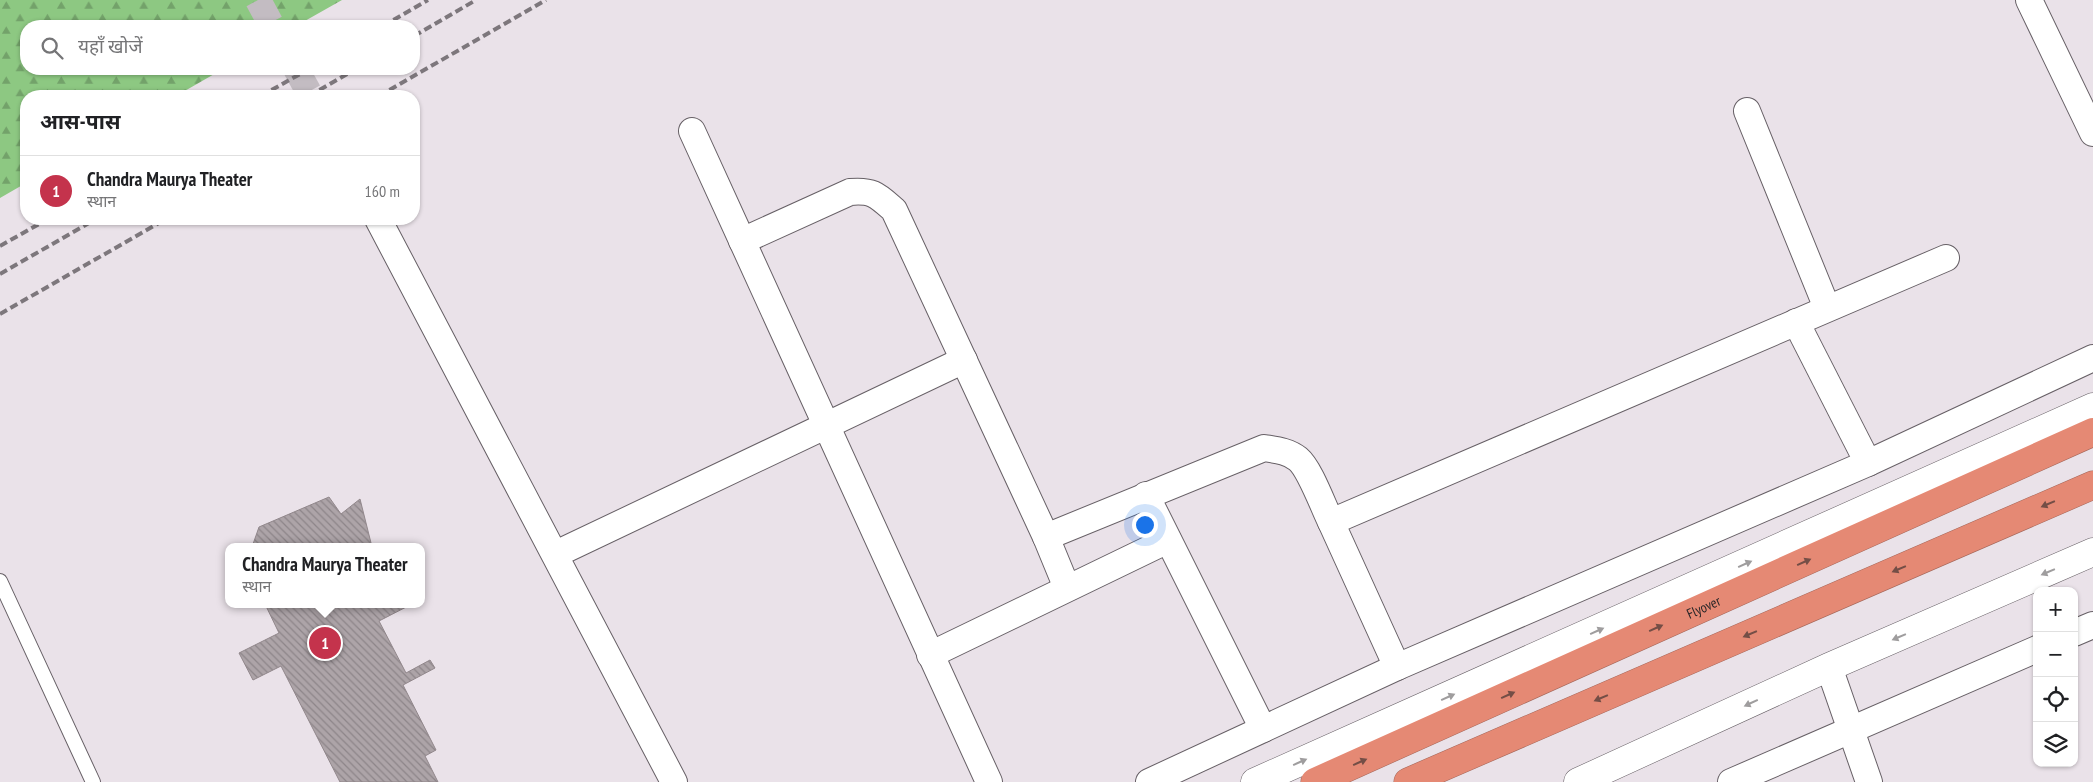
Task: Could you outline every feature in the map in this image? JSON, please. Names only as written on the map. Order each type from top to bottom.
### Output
[{"type":"highway","name":"Flyover","points":[[1315,782],[2093,432]]},
{"type":"highway","points":[[1408,782],[2093,485]]},
{"type":"street","points":[[2029,0],[2092,128]]},
{"type":"street","points":[[1748,111],[1828,308]]},
{"type":"street","points":[[692,131],[989,782]]},
{"type":"street","points":[[742,241],[850,192],[868,191],[894,210],[1046,537],[1067,588]]},
{"type":"street","points":[[381,225],[556,554],[674,782]]},
{"type":"street","points":[[1330,522],[1946,258]]},
{"type":"street","points":[[1796,322],[1868,463]]},
{"type":"street","points":[[1149,782],[1397,667],[1868,463],[2093,358]]},
{"type":"street","points":[[556,554],[827,427],[964,360]]},
{"type":"street","points":[[1255,782],[2093,407]]},
{"type":"street","points":[[1046,537],[1264,448],[1283,451],[1298,459],[1313,483],[1397,667]]},
{"type":"street","points":[[1146,495],[1263,729]]},
{"type":"street","points":[[930,655],[1168,540]]},
{"type":"street","points":[[1578,782],[1829,667],[2093,552]]},
{"type":"street","points":[[2076,632],[2093,625]]},
{"type":"street","points":[[1731,782],[2033,651]]},
{"type":"street","points":[[1829,667],[1869,782]]},
{"type":"lane","points":[[0,581],[93,782]]},
{"type":"green space","points":[[0,0],[342,0],[307,20],[20,20],[20,75],[213,75],[186,90],[20,90],[20,186],[0,198]]},
{"type":"building","points":[[329,497],[341,514],[360,499],[371,543],[253,543],[259,527]]},
{"type":"building","points":[[267,608],[404,608],[379,621],[406,673],[430,660],[435,668],[403,685],[436,750],[425,756],[438,782],[340,782],[281,666],[253,680],[239,653],[279,633]]},
{"type":"tunnel","points":[[258,0],[269,20]]},
{"type":"tunnel","points":[[299,75],[308,90]]},
{"type":"railway","points":[[393,20],[428,0]]},
{"type":"railway","points":[[420,33],[476,0]]},
{"type":"railway","points":[[420,72],[546,0]]},
{"type":"railway","points":[[272,90],[298,75]]},
{"type":"railway","points":[[319,90],[346,75]]},
{"type":"railway","points":[[389,90],[416,75]]},
{"type":"railway","points":[[0,246],[37,225]]},
{"type":"railway","points":[[0,274],[86,225]]},
{"type":"railway","points":[[0,314],[156,225]]},
{"type":"place","name":"Chandra Maurya Theater","points":[[325,643]]}]
